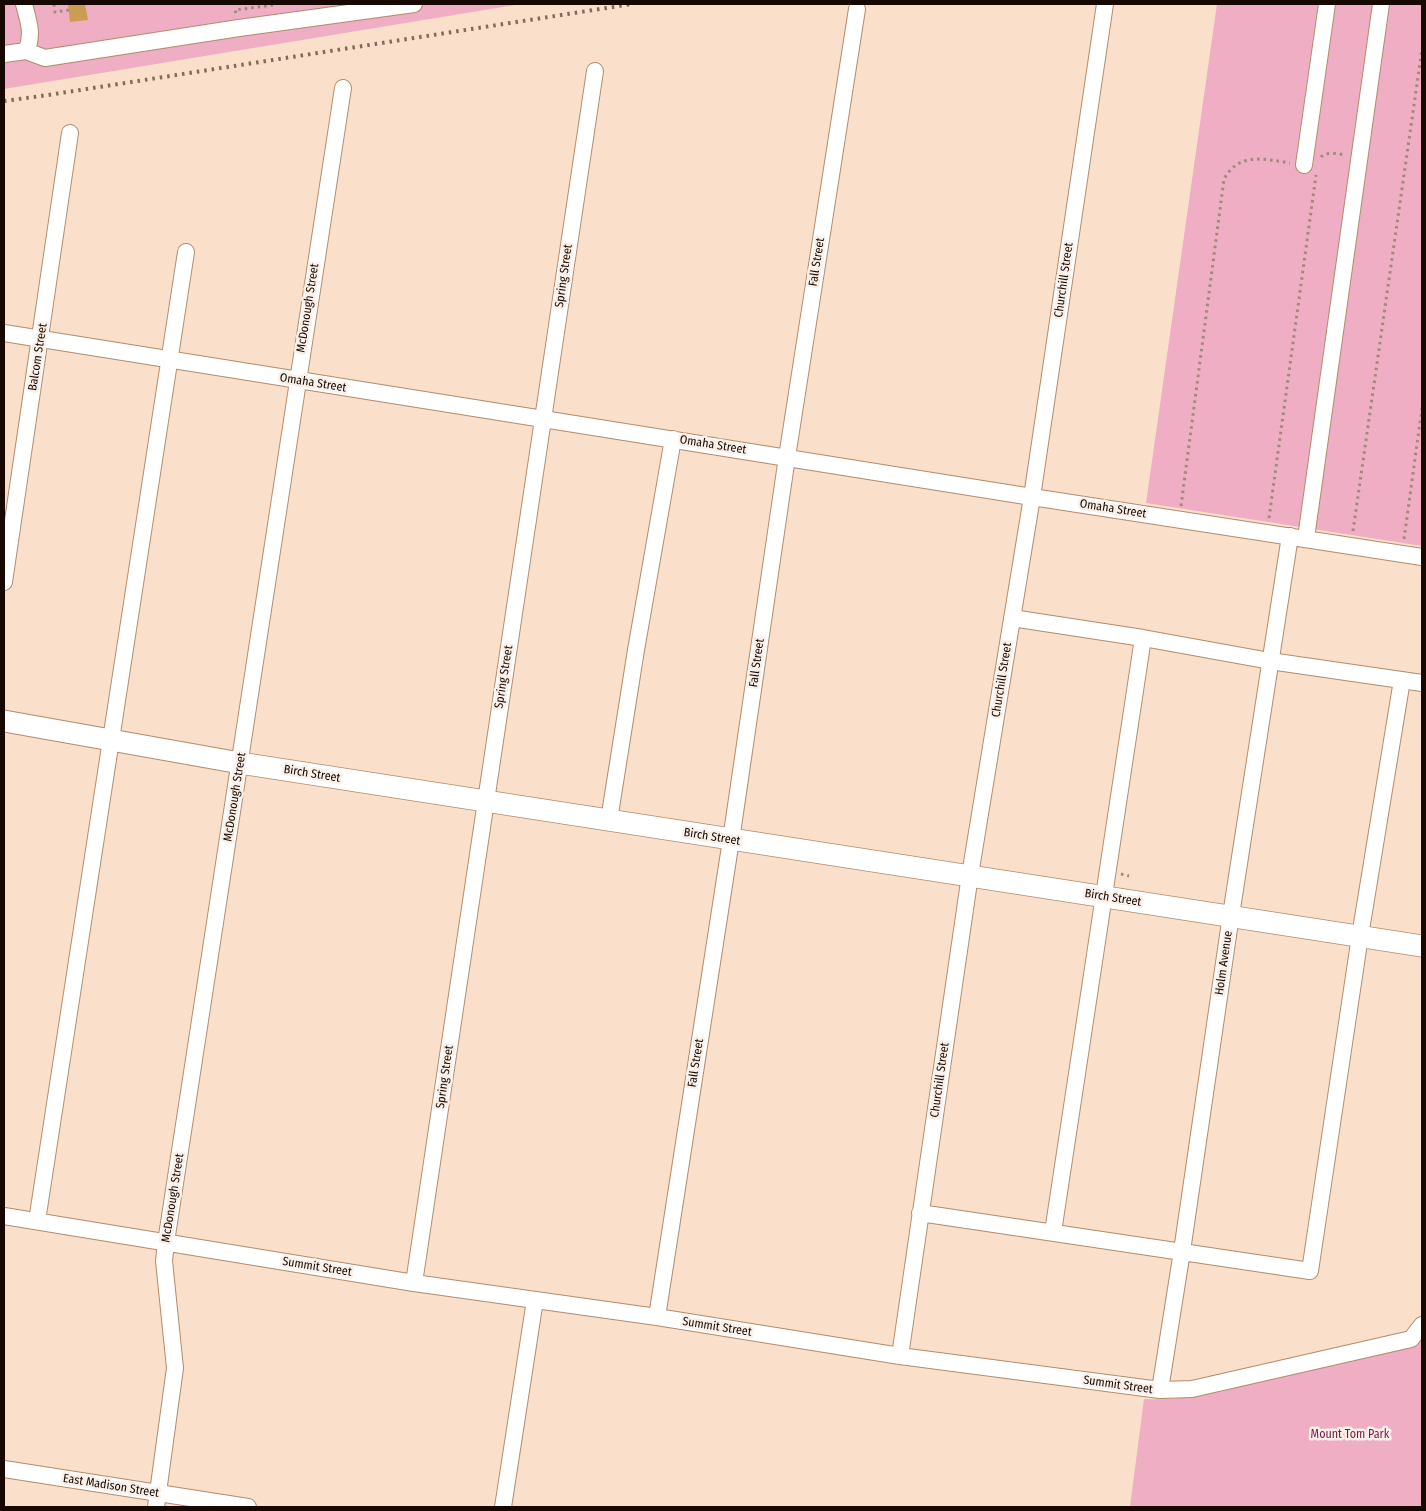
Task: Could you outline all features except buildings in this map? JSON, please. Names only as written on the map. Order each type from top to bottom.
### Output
[{"type":"main road","name":"Birch Street","points":[[4,721],[240,763],[1422,946]]},
{"type":"street","points":[[24,4],[31,34],[30,43],[26,51]]},
{"type":"street","points":[[4,54],[26,51],[45,58],[414,4]]},
{"type":"street","name":"Churchill Street","points":[[900,1356],[970,875],[1032,497],[1105,4]]},
{"type":"street","points":[[1310,166],[1327,4]]},
{"type":"street","name":"Holm Avenue","points":[[1160,1390],[1270,661],[1298,537],[1360,157],[1381,4]]},
{"type":"street","name":"Fall Street","points":[[657,1317],[857,9]]},
{"type":"street","name":"Spring Street","points":[[414,1283],[595,71]]},
{"type":"street","name":"McDonough Street","points":[[157,1500],[175,1368],[164,1262],[166,1242],[343,88]]},
{"type":"street","name":"Balcom Street","points":[[4,582],[70,133]]},
{"type":"street","points":[[38,1221],[186,252]]},
{"type":"street","name":"Omaha Street","points":[[4,333],[1032,497],[1422,557]]},
{"type":"street","points":[[609,820],[636,650],[673,440]]},
{"type":"street","points":[[1012,618],[1143,638],[1270,661],[1422,683]]},
{"type":"street","points":[[1053,1232],[1143,638]]},
{"type":"street","points":[[920,1212],[1310,1271],[1360,936],[1402,680]]},
{"type":"street","name":"Summit Street","points":[[4,1216],[414,1283],[657,1317],[900,1356],[1160,1390],[1192,1389],[1411,1339],[1422,1325]]},
{"type":"street","points":[[503,1507],[535,1300]]},
{"type":"street","name":"East Madison Street","points":[[4,1469],[157,1500],[248,1507]]},
{"type":"path","points":[[54,4],[55,12],[69,10]]},
{"type":"path","points":[[1351,546],[1422,49]]},
{"type":"path","points":[[1180,519],[1224,179],[1228,171],[1236,165],[1253,159],[1310,166],[1323,154],[1360,157]]},
{"type":"path","points":[[1267,533],[1310,166]]},
{"type":"path","points":[[1402,554],[1422,408]]},
{"type":"green space","points":[[4,4],[521,4],[4,89]]},
{"type":"green space","points":[[1217,4],[1422,4],[1422,546],[1146,503]]},
{"type":"green space","name":"Mount Tom Park","points":[[1422,1338],[1422,1507],[1130,1507],[1144,1399],[1184,1398],[1223,1391],[1416,1343]]},
{"type":"railway","points":[[4,101],[632,4]]}]
